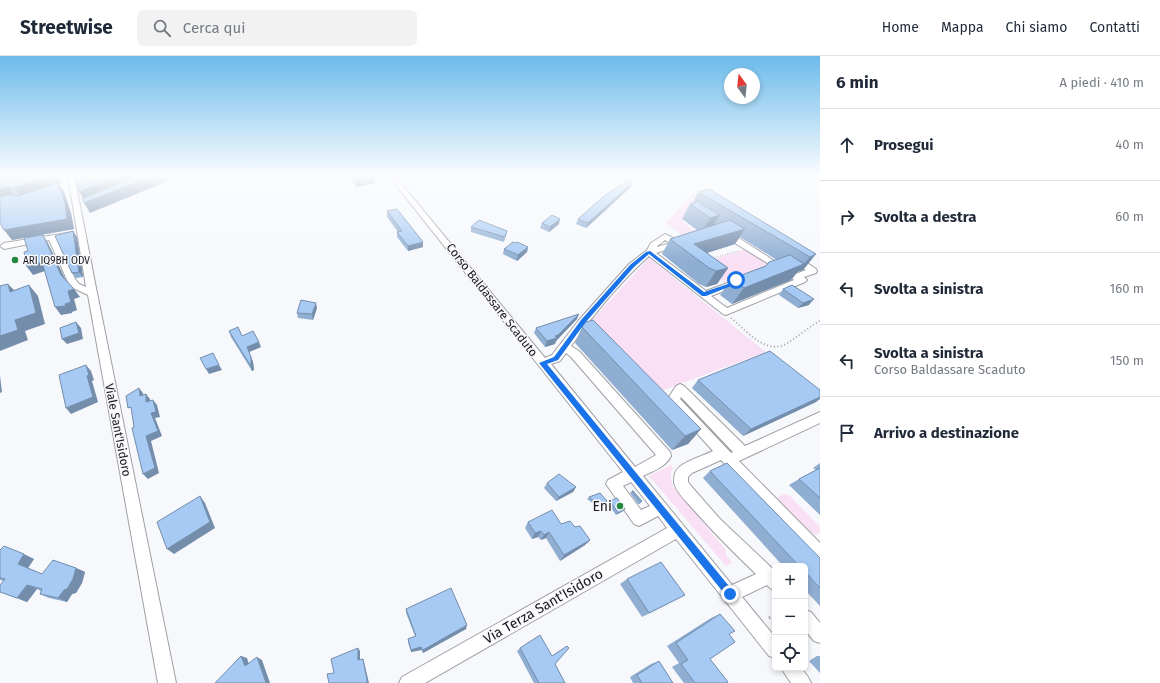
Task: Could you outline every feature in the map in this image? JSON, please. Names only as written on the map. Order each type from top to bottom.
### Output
[{"type":"street","name":"Viale Sant'Isidoro","points":[[81,204],[80,232],[167,683]]},
{"type":"street","name":"Corso Baldassare Scaduto","points":[[415,204],[772,646]]},
{"type":"street","points":[[650,252],[726,312],[802,280],[748,247],[718,232],[731,227]]},
{"type":"street","points":[[0,254],[2,243],[52,238],[80,232]]},
{"type":"street","points":[[52,238],[71,280],[76,286],[92,293]]},
{"type":"street","points":[[542,363],[556,358],[583,322],[632,266],[650,252],[681,243]]},
{"type":"street","points":[[786,254],[813,271],[796,277]]},
{"type":"street","points":[[704,294],[745,280]]},
{"type":"street","points":[[564,346],[576,354],[665,456],[657,464],[613,484],[639,519],[660,508]]},
{"type":"street","points":[[743,453],[680,389],[673,400],[820,553]]},
{"type":"street","points":[[730,594],[772,579],[714,524],[686,491],[681,483],[681,474],[687,469],[726,456],[743,453],[820,417]]},
{"type":"street","name":"Via Terza Sant'Isidoro","points":[[408,683],[678,530]]},
{"type":"street","points":[[808,621],[820,635]]},
{"type":"street","points":[[792,671],[802,683]]},
{"type":"path","points":[[711,259],[748,247]]},
{"type":"path","points":[[726,312],[727,315],[763,344],[772,347],[779,347],[786,344],[811,325],[820,321]]},
{"type":"shaded area","points":[[684,204],[689,204],[692,206],[681,221],[700,235],[685,237],[666,223]]},
{"type":"shaded area","points":[[706,204],[714,204],[726,212]]},
{"type":"shaded area","points":[[748,248],[775,265],[725,283],[699,264]]},
{"type":"shaded area","points":[[649,258],[766,352],[650,395],[584,329]]},
{"type":"shaded area","points":[[671,465],[673,468],[671,478],[674,488],[725,549],[727,556],[732,563],[726,566],[649,476]]},
{"type":"shaded area","points":[[784,494],[789,495],[820,527],[820,533],[816,535],[812,533],[778,500],[778,497]]},
{"type":"building","points":[[0,204],[65,204],[67,219],[4,230],[0,223]]},
{"type":"building","points":[[595,204],[609,204],[588,223],[578,219]]},
{"type":"building","points":[[690,204],[701,204],[720,215],[710,218]]},
{"type":"building","points":[[719,204],[734,204],[816,254],[810,257]]},
{"type":"building","points":[[397,209],[423,242],[408,246],[397,232],[402,231],[387,211]]},
{"type":"building","points":[[552,215],[560,219],[550,227],[542,223]]},
{"type":"building","points":[[479,220],[507,231],[505,237],[471,227]]},
{"type":"building","points":[[730,220],[745,229],[694,244],[728,268],[716,271],[709,268],[670,239]]},
{"type":"building","points":[[73,231],[79,272],[72,273],[55,236]]},
{"type":"building","points":[[43,235],[61,275],[74,289],[68,291],[71,302],[65,304],[66,306],[55,307],[42,262],[27,267],[24,252],[28,251],[24,238]]},
{"type":"building","points":[[513,242],[517,242],[528,247],[518,255],[504,249]]},
{"type":"building","points":[[790,255],[804,264],[744,288],[731,279],[766,266],[769,262]]},
{"type":"building","points":[[8,284],[10,292],[29,285],[36,313],[15,320],[18,330],[0,336],[0,286]]},
{"type":"building","points":[[792,285],[814,299],[803,303],[783,289]]},
{"type":"building","points":[[301,300],[316,303],[312,314],[297,313]]},
{"type":"building","points":[[579,314],[558,335],[555,336],[557,338],[547,341],[536,328]]},
{"type":"building","points":[[593,320],[701,429],[685,436],[582,327],[586,322]]},
{"type":"building","points":[[76,322],[79,333],[62,339],[60,328]]},
{"type":"building","points":[[238,327],[242,336],[253,331],[259,342],[247,347],[251,357],[251,365],[229,331]]},
{"type":"building","points":[[770,351],[820,390],[820,397],[751,429],[698,380]]},
{"type":"building","points":[[213,353],[219,365],[206,369],[200,358]]},
{"type":"building","points":[[86,365],[89,375],[87,376],[93,397],[66,408],[59,375]]},
{"type":"building","points":[[139,388],[140,396],[146,394],[146,402],[153,400],[156,412],[151,413],[158,431],[146,436],[155,468],[143,474],[132,428],[134,427],[131,407],[128,408],[126,396]]},
{"type":"building","points":[[727,463],[820,558],[820,588],[808,575],[808,563],[796,563],[710,471]]},
{"type":"building","points":[[820,468],[820,498],[799,479]]},
{"type":"building","points":[[559,474],[576,487],[559,497],[547,483]]},
{"type":"building","points":[[632,491],[642,501],[641,502]]},
{"type":"building","points":[[600,493],[607,501],[599,505],[589,497]]},
{"type":"building","points":[[200,496],[210,522],[167,549],[157,522]]},
{"type":"building","points":[[617,498],[625,509],[618,513],[610,501]]},
{"type":"building","points":[[552,510],[561,524],[570,521],[575,527],[580,526],[590,540],[564,555],[549,532],[544,535],[541,531],[535,533],[528,522]]},
{"type":"building","points":[[4,546],[24,554],[18,564],[42,574],[53,560],[76,568],[73,579],[67,589],[64,590],[58,598],[40,594],[42,589],[27,585],[17,598],[0,592],[0,585],[5,579],[0,578],[0,550]]},
{"type":"building","points":[[661,562],[685,595],[649,613],[627,579]]},
{"type":"building","points":[[451,588],[467,625],[423,650],[421,647],[411,650],[408,639],[416,636],[406,609]]},
{"type":"building","points":[[720,614],[735,631],[729,634],[735,642],[710,659],[728,682],[695,683],[681,664],[688,660],[676,643]]},
{"type":"building","points":[[540,635],[552,656],[567,646],[569,648],[555,664],[565,683],[539,683],[520,648]]},
{"type":"building","points":[[358,648],[358,660],[363,659],[367,683],[329,683],[327,674],[334,673],[331,659]]},
{"type":"building","points":[[241,656],[245,666],[257,657],[266,683],[215,683]]},
{"type":"building","points":[[659,661],[673,683],[642,683],[637,675]]},
{"type":"place","name":"ARI IQ9BH ODV","points":[[15,260]]},
{"type":"place","name":"Eni","points":[[620,506]]},
{"type":"route","points":[[730,594],[542,363],[556,358],[583,322],[632,266],[647,253],[650,252],[704,294],[738,282],[736,280]]}]
